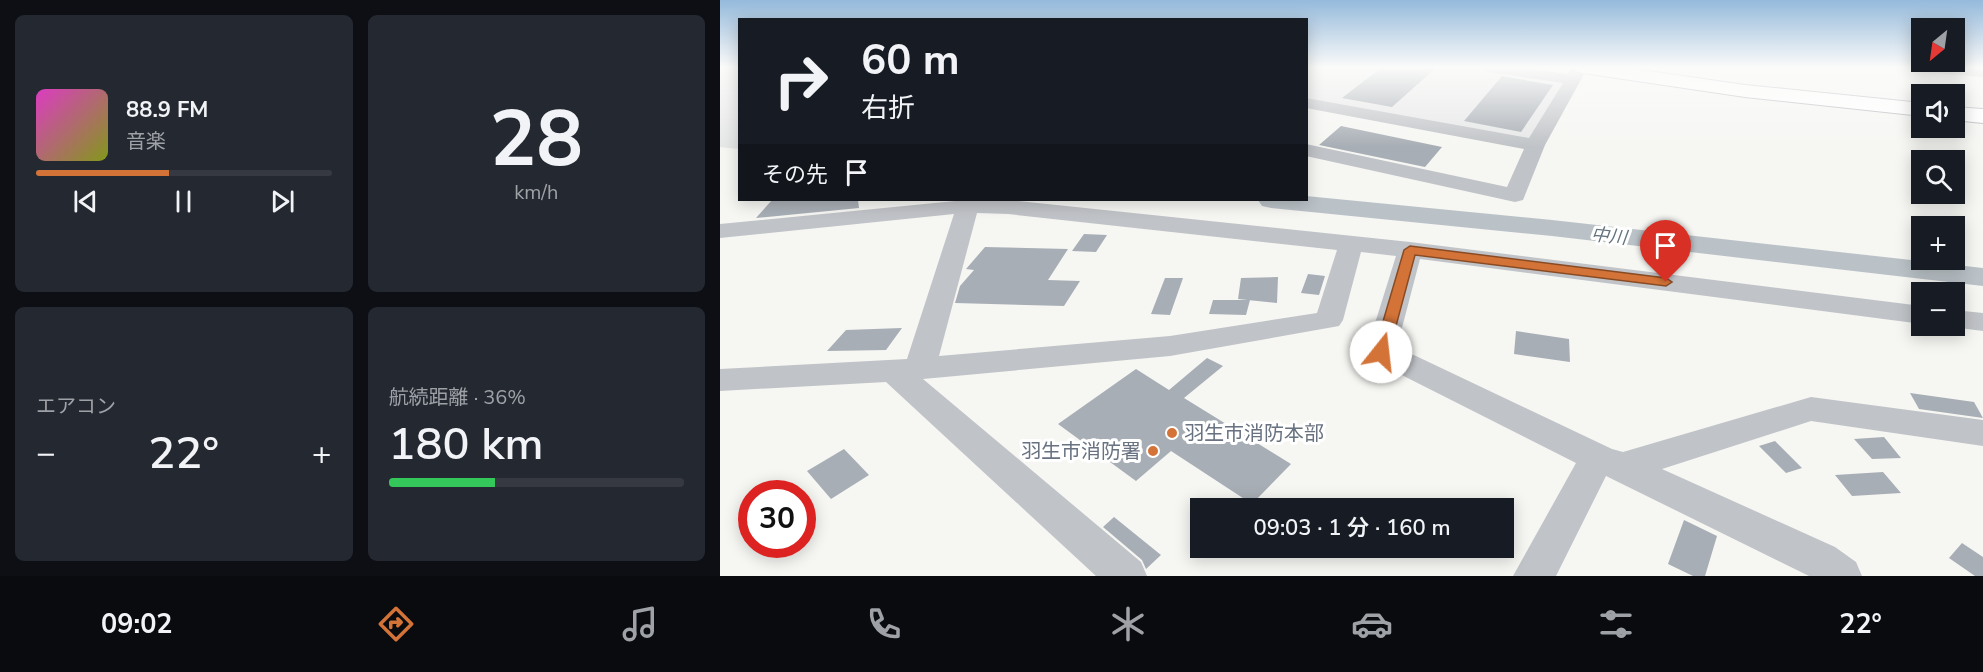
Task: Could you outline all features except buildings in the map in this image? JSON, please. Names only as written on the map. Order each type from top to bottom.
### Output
[{"type":"main road","points":[[1766,94],[1911,109]]},
{"type":"main road","points":[[1809,94],[1911,104]]},
{"type":"main road","points":[[1965,109],[1983,111]]},
{"type":"main road","points":[[1965,114],[1983,116]]},
{"type":"street","points":[[1308,150],[1515,195],[1535,145],[1565,94]]},
{"type":"street","points":[[1308,103],[1535,145]]},
{"type":"street","points":[[720,231],[1005,203],[1410,250],[1911,314]]},
{"type":"street","points":[[907,370],[968,206]]},
{"type":"street","points":[[720,380],[907,370],[1170,346],[1329,320],[1351,244]]},
{"type":"street","points":[[1410,250],[1381,352],[1820,560],[1841,576]]},
{"type":"street","points":[[1965,320],[1983,322]]},
{"type":"street","points":[[907,370],[1125,576]]},
{"type":"street","points":[[1534,576],[1610,462],[1811,409],[1983,433]]},
{"type":"shaded area","points":[[720,94],[738,94],[738,149],[720,147]]},
{"type":"shaded area","points":[[1308,94],[1557,94],[1529,142],[1308,101]]},
{"type":"waterway","name":"中川","points":[[1281,201],[1552,228],[1983,277]]},
{"type":"place","name":"羽生市消防本部","points":[[1172,433]]},
{"type":"place","name":"羽生市消防署","points":[[1153,451]]},
{"type":"route","points":[[1381,352],[1410,250],[1666,282]]}]
